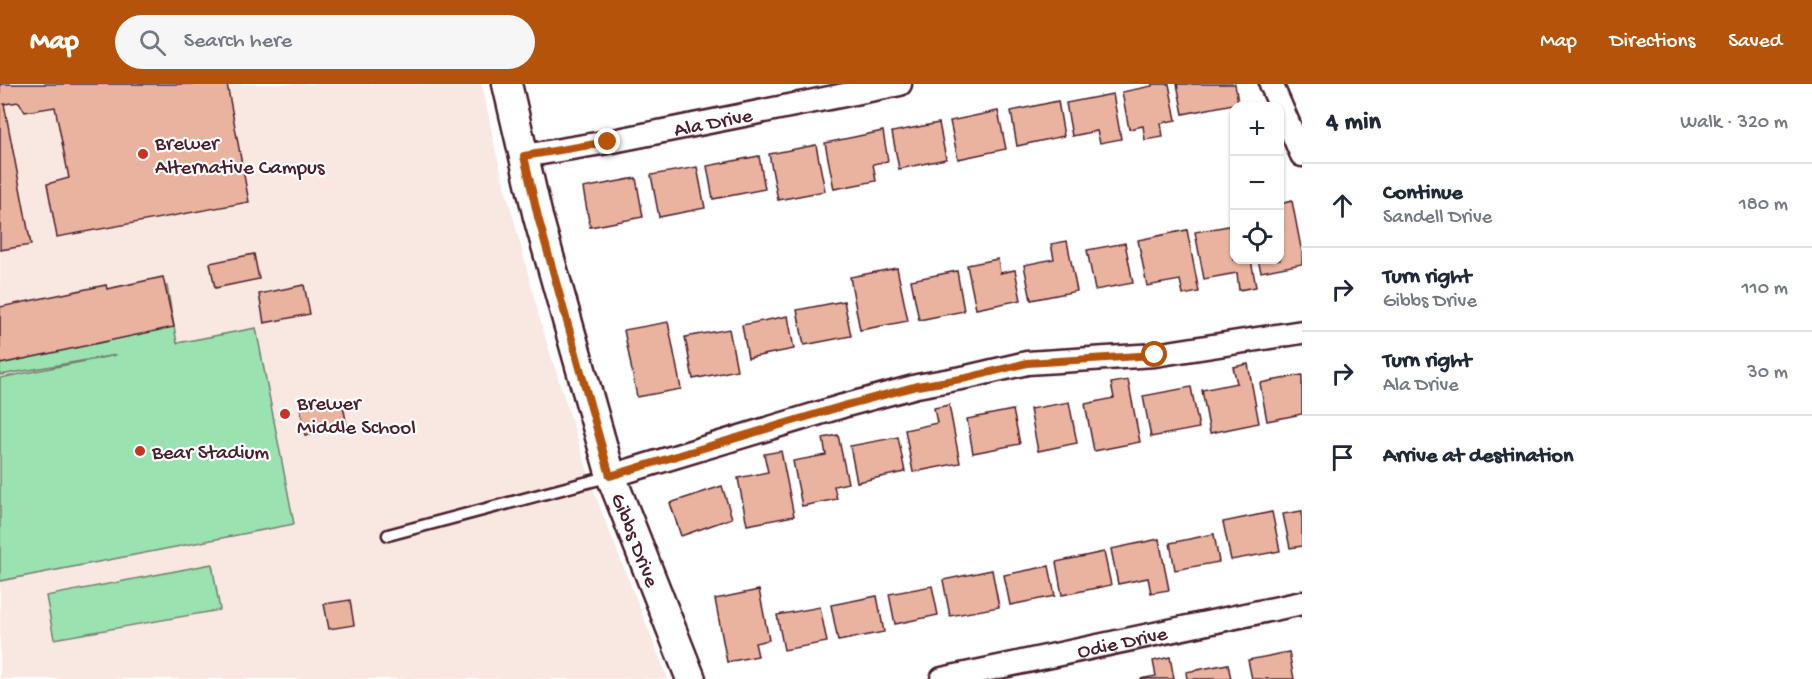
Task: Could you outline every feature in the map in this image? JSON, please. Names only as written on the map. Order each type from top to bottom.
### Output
[{"type":"street","name":"Gibbs Drive","points":[[507,84],[538,217],[610,476],[691,679]]},
{"type":"street","name":"Ala Drive","points":[[524,156],[608,142],[900,84]]},
{"type":"street","points":[[1271,84],[1302,155]]},
{"type":"street","points":[[610,476],[843,406],[917,386],[967,378],[1027,363],[1155,355],[1302,332]]},
{"type":"street","name":"Odie Drive","points":[[942,679],[1302,603]]},
{"type":"lane","points":[[388,535],[610,476]]},
{"type":"shaded area","name":"Brewer Middle School","points":[[0,84],[482,84],[496,152],[543,330],[596,497],[668,679],[0,679]]},
{"type":"green space","name":"Bear Stadium","points":[[167,286],[177,343],[256,328],[294,524],[0,581],[0,378],[116,355],[0,375],[0,316]]},
{"type":"green space","points":[[212,564],[220,610],[54,639],[46,596]]},
{"type":"building","points":[[0,84],[227,84],[249,202],[57,237],[47,184],[69,178],[55,107],[25,112],[19,102],[4,104],[31,245],[0,250]]},
{"type":"building","points":[[1152,84],[1169,84],[1176,120],[1161,123],[1163,137],[1145,140],[1143,126],[1129,129],[1122,92],[1152,86]]},
{"type":"building","points":[[1177,84],[1235,84],[1238,102],[1183,114]]},
{"type":"building","points":[[1113,94],[1121,139],[1100,143],[1097,131],[1072,136],[1066,103]]},
{"type":"building","points":[[1058,101],[1064,136],[1017,146],[1011,111]]},
{"type":"building","points":[[998,111],[1006,149],[958,159],[950,121]]},
{"type":"building","points":[[939,123],[946,159],[899,169],[892,132]]},
{"type":"building","points":[[883,131],[888,161],[873,164],[876,181],[834,189],[825,143]]},
{"type":"building","points":[[816,145],[825,191],[778,200],[769,154]]},
{"type":"building","points":[[759,156],[765,189],[713,199],[707,166]]},
{"type":"building","points":[[697,167],[705,208],[659,217],[651,175]]},
{"type":"building","points":[[636,178],[643,217],[590,227],[583,188]]},
{"type":"building","points":[[1292,201],[1302,264],[1261,272],[1259,264],[1284,264],[1284,203]]},
{"type":"building","points":[[1230,226],[1230,264],[1252,264],[1256,287],[1239,290],[1237,273],[1204,279],[1195,232]]},
{"type":"building","points":[[1187,230],[1199,292],[1183,295],[1180,280],[1147,286],[1138,240]]},
{"type":"building","points":[[1067,241],[1077,291],[1031,300],[1024,265],[1054,259],[1051,244]]},
{"type":"building","points":[[1125,243],[1133,283],[1095,290],[1087,250]]},
{"type":"building","points":[[254,254],[259,279],[215,288],[210,263]]},
{"type":"building","points":[[998,259],[1000,273],[1015,270],[1021,300],[976,309],[967,265]]},
{"type":"building","points":[[897,268],[908,321],[860,330],[850,277]]},
{"type":"building","points":[[957,271],[964,311],[919,320],[911,280]]},
{"type":"building","points":[[163,277],[174,327],[0,364],[0,307],[106,285],[107,289]]},
{"type":"building","points":[[304,285],[310,314],[264,323],[259,294]]},
{"type":"building","points":[[844,301],[851,336],[804,345],[797,310]]},
{"type":"building","points":[[788,316],[794,349],[748,358],[742,325]]},
{"type":"building","points":[[668,322],[681,389],[637,397],[624,330]]},
{"type":"building","points":[[729,329],[737,370],[693,379],[685,337]]},
{"type":"building","points":[[1248,364],[1259,423],[1210,433],[1202,390],[1237,383],[1233,367]]},
{"type":"building","points":[[1302,375],[1302,414],[1267,421],[1260,383]]},
{"type":"building","points":[[1128,380],[1140,442],[1094,451],[1085,404],[1114,398],[1111,383]]},
{"type":"building","points":[[1191,387],[1199,428],[1151,437],[1143,396]]},
{"type":"building","points":[[342,399],[347,427],[305,435],[300,407]]},
{"type":"building","points":[[1069,402],[1077,443],[1038,451],[1030,409]]},
{"type":"building","points":[[949,405],[960,463],[913,472],[905,430],[937,423],[934,408]]},
{"type":"building","points":[[1013,410],[1020,444],[973,453],[967,419]]},
{"type":"building","points":[[838,435],[848,483],[834,486],[837,499],[802,506],[793,461],[826,455],[823,438]]},
{"type":"building","points":[[898,437],[905,472],[857,482],[850,446]]},
{"type":"building","points":[[781,451],[794,516],[747,525],[738,478],[768,472],[764,454]]},
{"type":"building","points":[[722,486],[732,518],[681,536],[670,503]]},
{"type":"building","points":[[1302,511],[1302,546],[1290,548],[1283,514]]},
{"type":"building","points":[[1272,512],[1280,551],[1231,560],[1223,522]]},
{"type":"building","points":[[1214,534],[1219,562],[1175,570],[1170,543]]},
{"type":"building","points":[[1159,539],[1169,590],[1151,593],[1148,578],[1118,584],[1111,549]]},
{"type":"building","points":[[1104,552],[1111,585],[1062,595],[1056,562]]},
{"type":"building","points":[[1049,566],[1055,596],[1010,605],[1004,575]]},
{"type":"building","points":[[992,570],[999,607],[950,616],[943,580]]},
{"type":"building","points":[[932,586],[938,615],[895,624],[889,594]]},
{"type":"building","points":[[759,590],[769,640],[755,643],[758,656],[727,662],[715,599]]},
{"type":"building","points":[[877,596],[884,632],[838,641],[831,605]]},
{"type":"building","points":[[350,600],[354,625],[329,629],[324,604]]},
{"type":"building","points":[[820,607],[827,642],[784,650],[777,615]]},
{"type":"building","points":[[1289,652],[1294,679],[1252,679],[1248,660]]},
{"type":"building","points":[[1170,657],[1174,679],[1140,679],[1156,676],[1153,661]]},
{"type":"building","points":[[1228,664],[1231,679],[1187,679],[1186,672]]},
{"type":"place","name":"Brewer Alternative Campus","points":[[143,154]]},
{"type":"place","name":"Brewer Middle School","points":[[285,414]]},
{"type":"place","name":"Bear Stadium","points":[[140,451]]},
{"type":"route","points":[[608,142],[524,156],[538,217],[610,476],[917,386],[967,378],[1027,363],[1155,355]]}]
